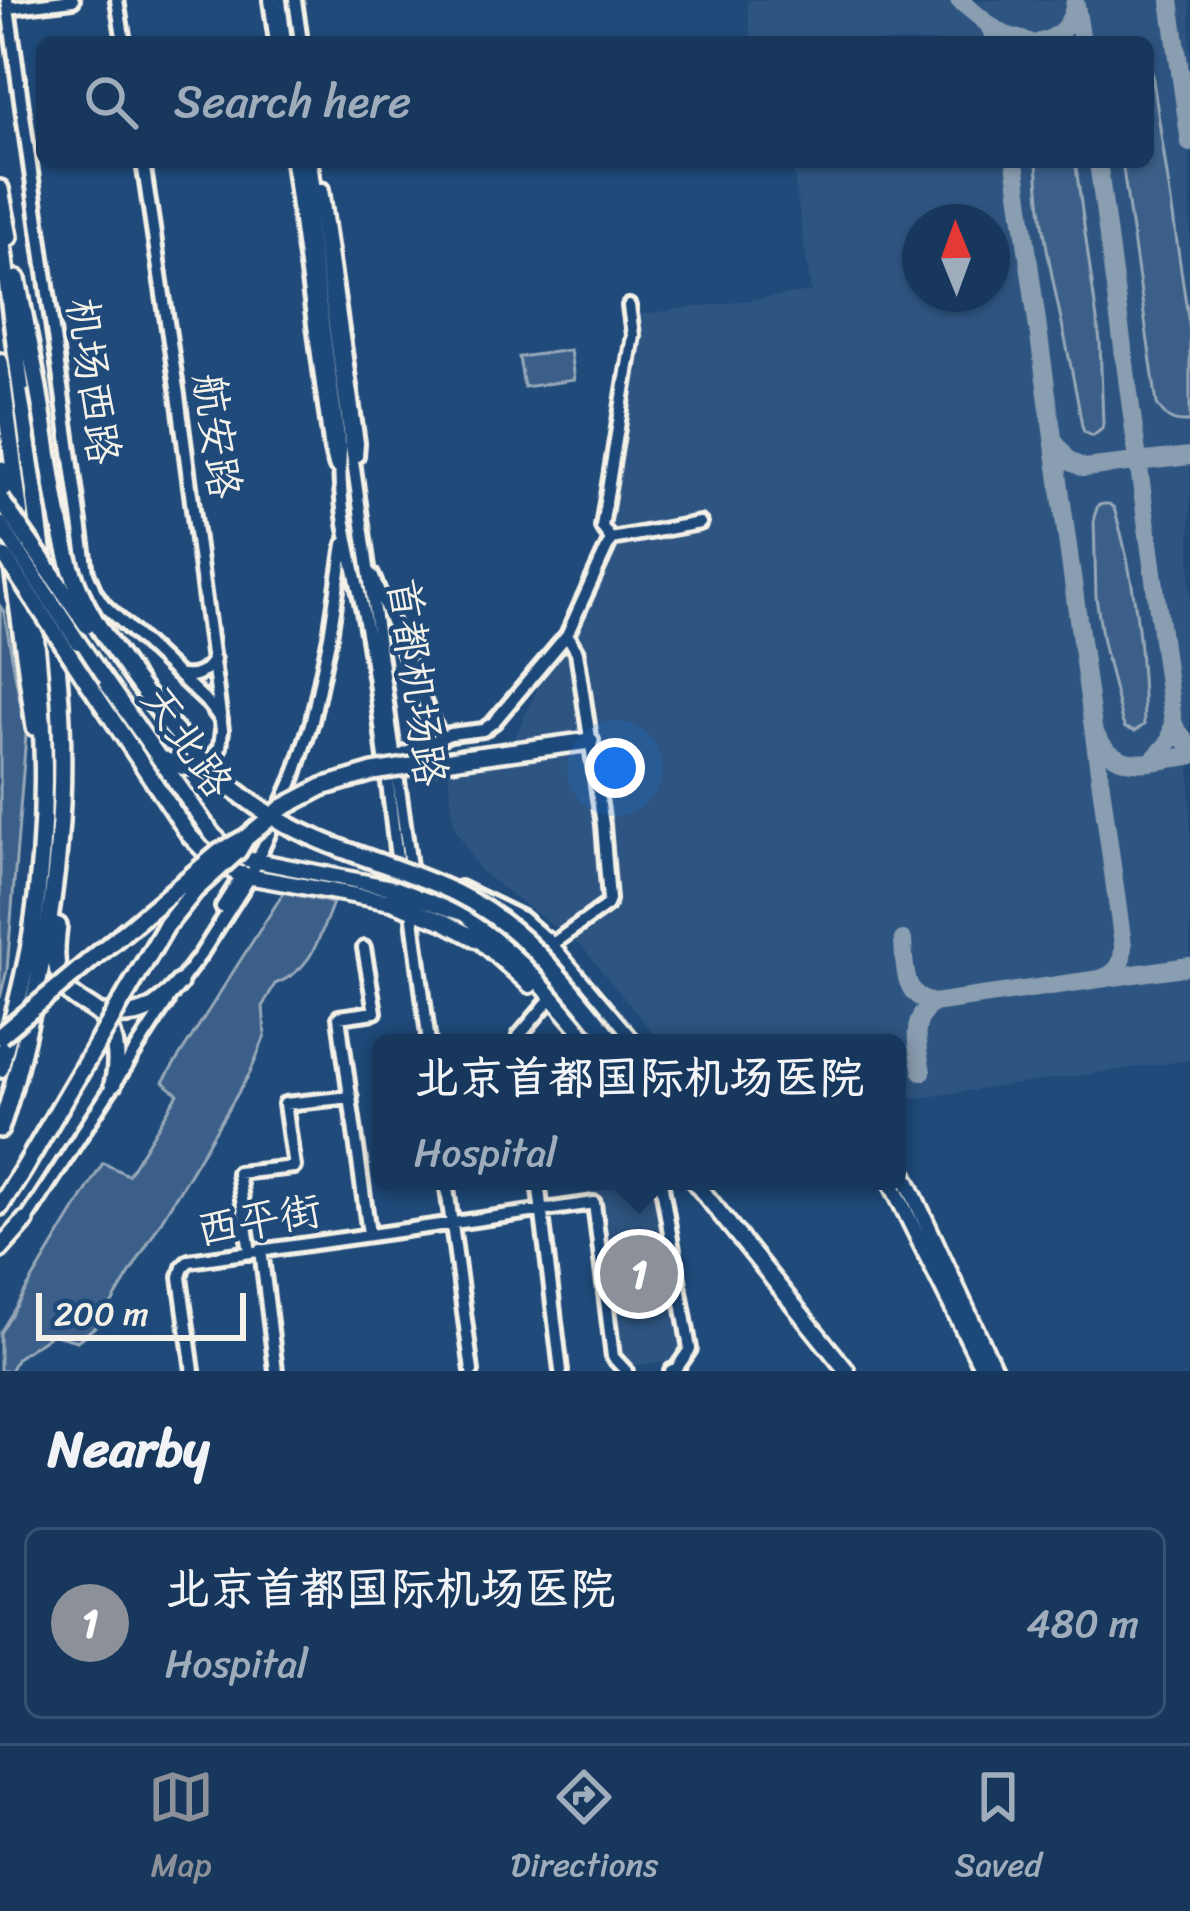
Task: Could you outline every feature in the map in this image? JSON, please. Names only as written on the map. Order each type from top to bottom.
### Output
[{"type":"highway","points":[[0,189],[67,551],[80,593],[116,652],[179,737],[230,787],[285,823],[409,872],[498,918],[547,961],[602,1034]]},
{"type":"highway","points":[[0,228],[61,701],[63,806],[53,893],[28,1028],[0,1129]]},
{"type":"highway","points":[[0,362],[36,635],[46,776],[32,932],[0,1069]]},
{"type":"highway","points":[[0,469],[19,627],[46,776]]},
{"type":"highway","points":[[0,499],[149,713],[213,782],[248,810],[293,836],[431,890],[480,916],[525,952],[601,1034]]},
{"type":"highway","points":[[0,581],[19,627]]},
{"type":"highway","points":[[0,1036],[220,852],[295,800],[342,779],[590,741]]},
{"type":"highway","points":[[0,1206],[166,926],[247,837]]},
{"type":"highway","points":[[53,893],[58,921],[56,958],[70,995],[101,1014],[121,1017],[160,1003],[179,983]]},
{"type":"highway","points":[[101,1014],[114,1044],[113,1084]]},
{"type":"highway","points":[[0,1250],[25,1221]]},
{"type":"main road","name":"天北路","points":[[0,524],[218,842],[249,871]]},
{"type":"main road","name":"天北路","points":[[3,553],[198,846],[215,862],[249,871]]},
{"type":"main road","points":[[154,751],[172,765],[203,766]]},
{"type":"main road","points":[[194,808],[193,787],[203,766]]},
{"type":"main road","points":[[249,871],[391,902],[411,900],[520,928],[545,939],[625,1034]]},
{"type":"main road","points":[[411,900],[472,935],[506,962],[573,1034]]},
{"type":"main road","points":[[465,914],[528,969],[584,1034]]},
{"type":"main road","points":[[906,1178],[995,1371]]},
{"type":"main road","points":[[701,1190],[847,1371]]},
{"type":"main road","points":[[894,1190],[984,1371]]},
{"type":"street","points":[[8,4],[73,0]]},
{"type":"street","points":[[117,0],[123,36]]},
{"type":"street","points":[[270,0],[274,36]]},
{"type":"street","points":[[288,0],[293,36]]},
{"type":"street","name":"机场西路","points":[[8,4],[87,573],[104,605],[221,720]]},
{"type":"street","name":"航安路","points":[[143,168],[169,326],[221,720]]},
{"type":"street","name":"首都机场路","points":[[293,168],[331,451],[339,476]]},
{"type":"street","name":"首都机场路","points":[[303,168],[341,452],[345,532],[364,618],[399,874],[411,900]]},
{"type":"street","name":"首都机场路","points":[[315,168],[410,862],[411,900]]},
{"type":"street","points":[[610,539],[602,527],[633,335],[629,306]]},
{"type":"street","points":[[610,539],[700,523]]},
{"type":"street","points":[[345,532],[362,530]]},
{"type":"street","name":"首都机场路","points":[[0,1262],[249,871],[294,776],[309,737],[345,532]]},
{"type":"street","points":[[394,758],[442,737],[489,727],[567,635],[610,539]]},
{"type":"street","points":[[366,563],[442,737]]},
{"type":"street","points":[[410,862],[522,918],[545,939],[607,905],[602,825],[577,652],[567,635]]},
{"type":"street","points":[[179,676],[200,674],[214,660]]},
{"type":"street","points":[[203,766],[220,747],[221,720]]},
{"type":"street","points":[[411,900],[428,1034]]},
{"type":"street","points":[[364,948],[375,1012],[340,1017],[369,1234]]},
{"type":"street","points":[[521,1034],[547,1003]]},
{"type":"street","points":[[276,1371],[238,1173],[293,1166],[285,1104],[351,1097]]},
{"type":"street","points":[[447,1190],[472,1371]]},
{"type":"street","points":[[539,1190],[561,1371]]},
{"type":"street","points":[[663,1190],[690,1349],[671,1371]]},
{"type":"street","name":"西平街","points":[[193,1371],[180,1277],[189,1262],[594,1203],[613,1357],[626,1371]]},
{"type":"shaded area","points":[[747,0],[1190,0],[1190,1060],[906,1100],[906,1034],[654,1034],[583,948],[480,871],[454,826],[446,752],[514,740],[613,522],[642,314],[811,292],[793,168],[1154,168],[1154,36],[750,36]]},
{"type":"shaded area","points":[[1154,87],[1190,331],[1190,422],[1170,419],[1157,404],[1123,168],[1154,168]]},
{"type":"shaded area","points":[[1038,168],[1076,168],[1100,342],[1103,423],[1093,436],[1082,426]]},
{"type":"shaded area","points":[[570,350],[574,380],[524,387],[519,357]]},
{"type":"shaded area","points":[[1109,504],[1128,562],[1136,615],[1144,725],[1135,731],[1125,728],[1122,721],[1096,597],[1094,517],[1098,505]]},
{"type":"shaded area","points":[[0,606],[26,735],[7,970],[0,998]]},
{"type":"shaded area","points":[[284,892],[333,903],[307,961],[275,984],[263,1005],[265,1036],[250,1073],[100,1323],[77,1341],[52,1334],[17,1358],[10,1371],[0,1371],[0,1333],[103,1163],[128,1175],[178,1094],[163,1082]]},
{"type":"shaded area","points":[[590,1190],[666,1190],[689,1359],[611,1368]]},
{"type":"taxiway","points":[[959,0],[988,24],[994,36]]},
{"type":"taxiway","points":[[1054,36],[1065,27],[1075,0]]},
{"type":"taxiway","points":[[1170,0],[1190,143]]},
{"type":"taxiway","points":[[1076,5],[1081,36]]},
{"type":"taxiway","points":[[992,27],[1008,36]]},
{"type":"taxiway","points":[[1016,168],[1123,945],[1119,966],[1102,978]]},
{"type":"taxiway","points":[[1099,168],[1173,721]]},
{"type":"taxiway","points":[[1056,444],[1069,461],[1084,468],[1190,456]]},
{"type":"taxiway","points":[[1153,760],[1170,741],[1173,721],[1190,746]]},
{"type":"taxiway","points":[[1095,733],[1104,747],[1125,761],[1190,756]]},
{"type":"taxiway","points":[[903,940],[910,987],[933,1003],[1190,966]]},
{"type":"taxiway","points":[[922,1072],[918,1026],[933,1003]]},
{"type":"place","name":"北京首都国际机场医院","points":[[639,1274]]}]
